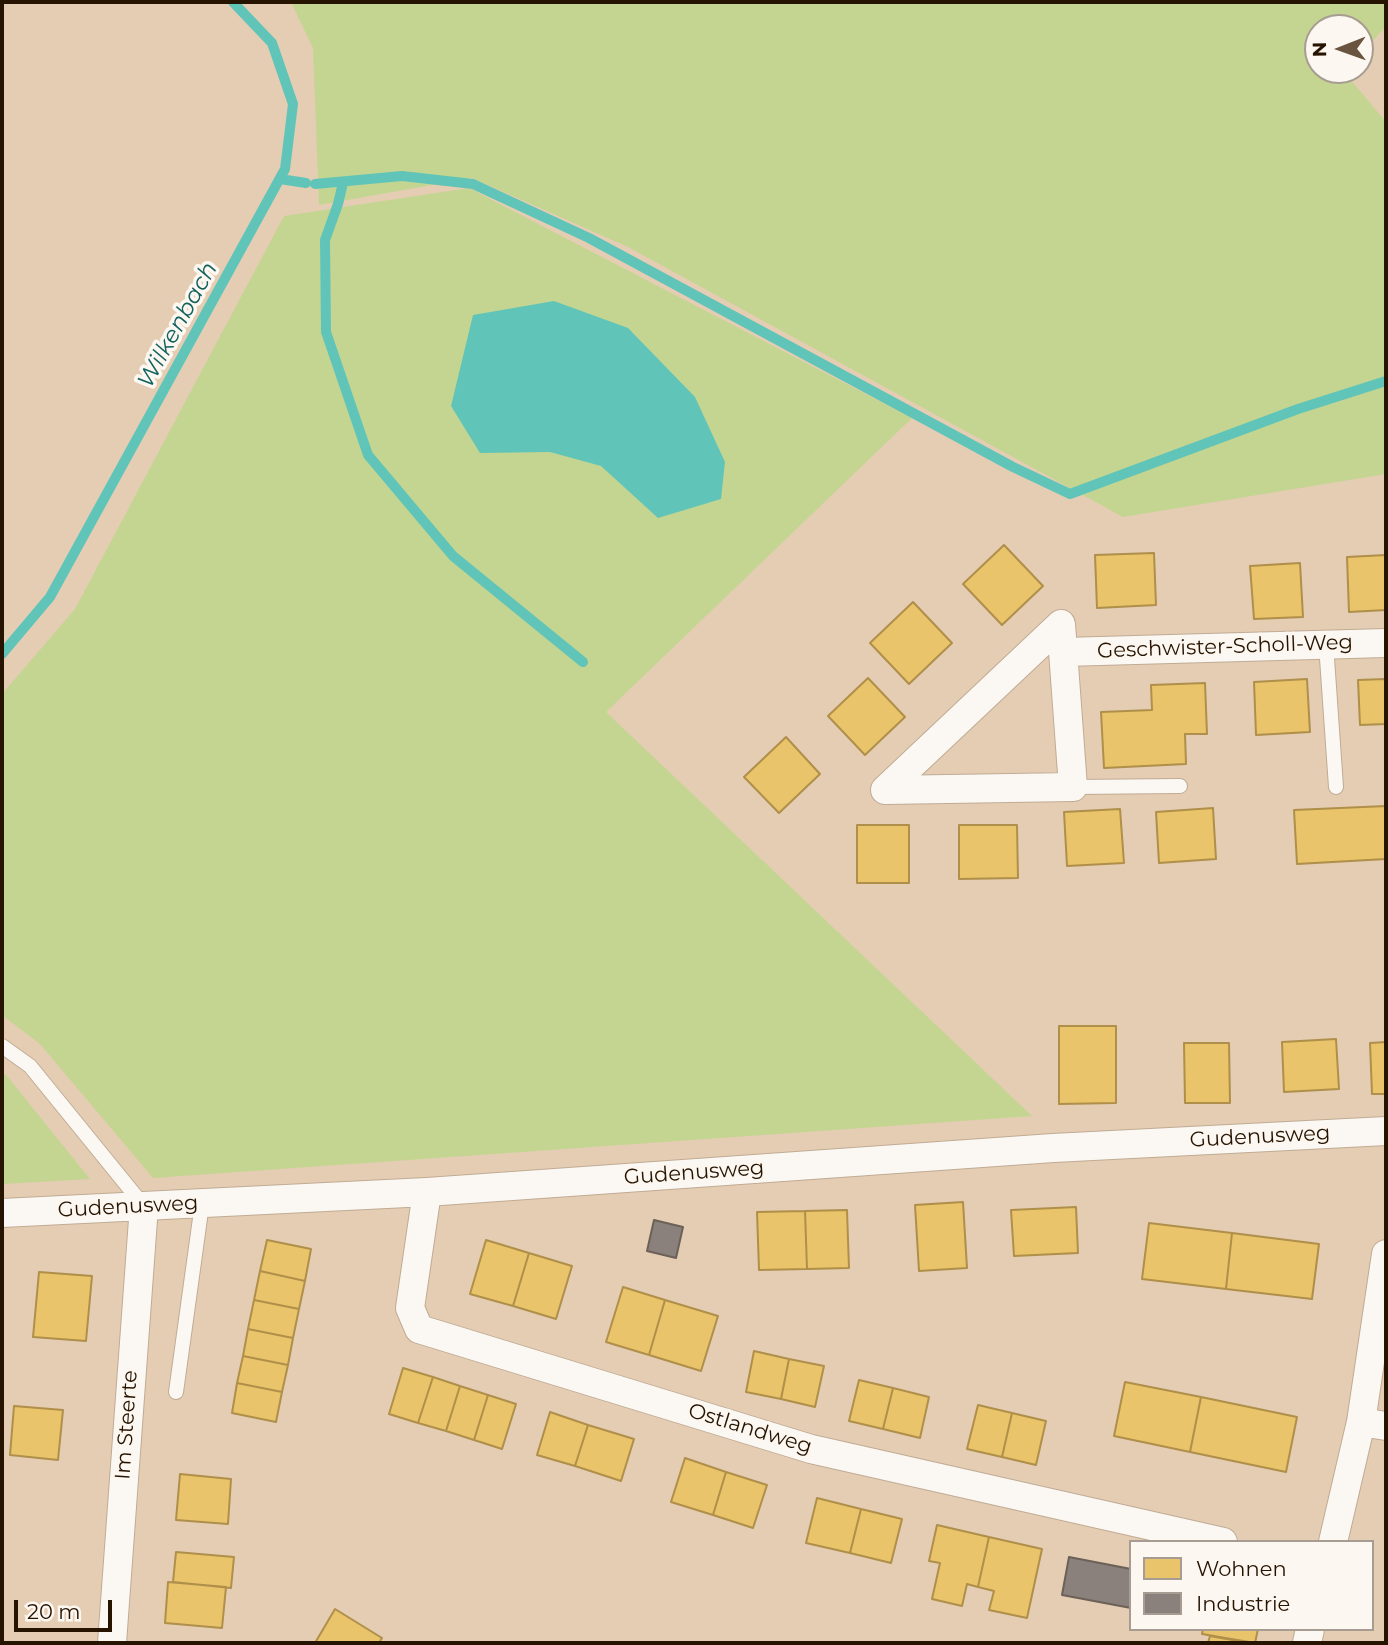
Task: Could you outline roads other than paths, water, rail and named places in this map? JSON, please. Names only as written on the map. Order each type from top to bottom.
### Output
[{"type":"street","points":[[1061,624],[1063,652],[1073,787],[885,790],[1061,624]]},
{"type":"street","name":"Geschwister-Scholl-Weg","points":[[1063,652],[1386,643]]},
{"type":"street","name":"Gudenusweg","points":[[2,1213],[427,1192],[1039,1149],[1386,1131]]},
{"type":"street","name":"Ostlandweg","points":[[427,1192],[410,1308],[419,1329],[811,1448],[1214,1540]]},
{"type":"street","name":"Im Steerte","points":[[112,1643],[144,1206]]},
{"type":"street","points":[[1333,1540],[1373,1424],[1386,1255]]},
{"type":"lane","points":[[1326,644],[1336,787]]},
{"type":"lane","points":[[1073,787],[1180,786]]},
{"type":"lane","points":[[2,1046],[30,1066],[144,1206]]},
{"type":"lane","points":[[176,1392],[202,1204]]},
{"type":"water","points":[[554,301],[628,328],[695,397],[725,462],[721,499],[658,518],[601,466],[550,452],[480,453],[451,406],[473,315]]},
{"type":"waterway","name":"Wilkenbach","points":[[2,654],[50,597],[285,169],[293,104],[272,43],[233,2]]},
{"type":"waterway","points":[[315,184],[402,176],[473,184],[589,238],[1013,467],[1070,494],[1298,409],[1386,381]]},
{"type":"waterway","points":[[280,179],[306,183]]},
{"type":"waterway","points":[[343,183],[325,240],[326,332],[368,455],[453,556],[583,662]]}]
